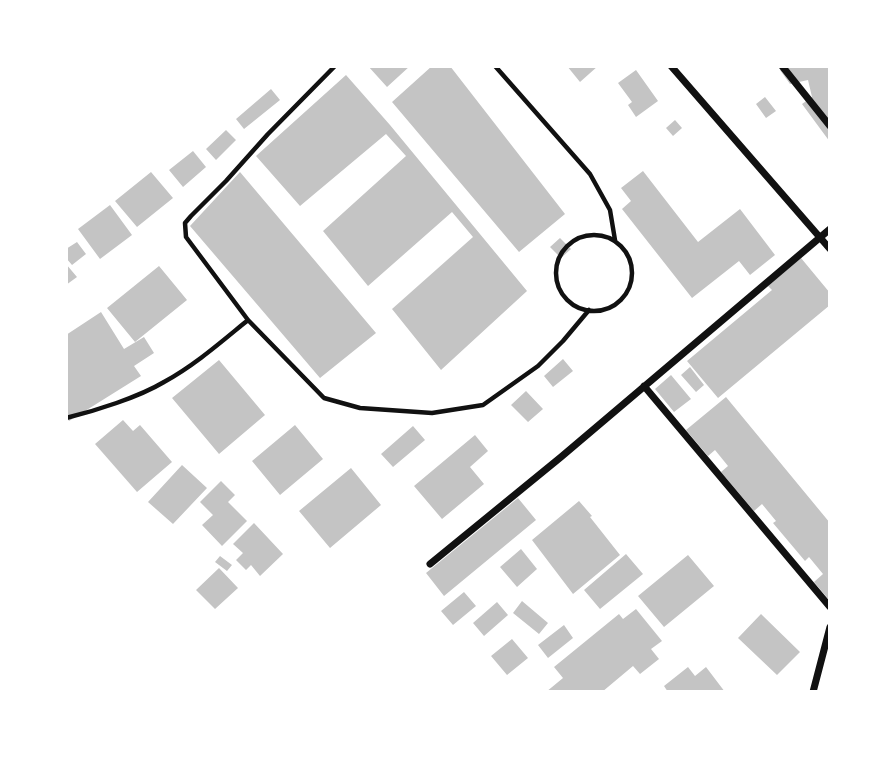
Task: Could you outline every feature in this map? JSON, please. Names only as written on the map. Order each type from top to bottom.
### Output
[{"type":"street","points":[[671,66],[830,249]]},
{"type":"street","points":[[782,66],[830,126]]},
{"type":"street","points":[[430,564],[830,229]]},
{"type":"street","points":[[644,386],[830,607]]},
{"type":"street","points":[[813,691],[830,627]]},
{"type":"lane","points":[[335,66],[185,223],[186,237],[248,320],[324,398],[360,408],[432,413],[483,405],[538,366],[589,310]]},
{"type":"lane","points":[[495,66],[590,174],[610,210],[615,240]]},
{"type":"lane","points":[[588,235],[615,240],[623,247],[630,261],[632,277],[629,289],[621,300],[601,310],[589,310],[569,301],[557,281],[556,270],[561,253],[571,242],[588,235]]},
{"type":"lane","points":[[66,418],[114,403],[162,383],[199,360],[248,320]]},
{"type":"building","points":[[368,66],[410,66],[387,87]]},
{"type":"building","points":[[432,66],[450,66],[565,214],[519,252],[392,102]]},
{"type":"building","points":[[567,66],[598,66],[580,82]]},
{"type":"building","points":[[795,66],[830,66],[830,142],[802,104],[812,97],[808,80],[790,84],[780,70]]},
{"type":"building","points":[[636,70],[658,101],[636,117],[628,105],[632,102],[618,83]]},
{"type":"building","points":[[346,75],[527,291],[441,370],[392,309],[473,237],[452,212],[368,286],[323,231],[406,156],[386,134],[300,206],[256,156]]},
{"type":"building","points":[[271,89],[280,100],[244,129],[236,119]]},
{"type":"building","points":[[765,97],[776,111],[766,118],[756,104]]},
{"type":"building","points":[[675,120],[682,128],[673,136],[666,128]]},
{"type":"building","points":[[226,130],[236,140],[216,160],[206,149]]},
{"type":"building","points":[[193,151],[206,167],[183,187],[169,170]]},
{"type":"building","points":[[643,171],[698,242],[740,209],[775,255],[750,275],[739,261],[692,298],[622,209],[631,201],[621,188]]},
{"type":"building","points":[[151,172],[173,198],[137,227],[115,201]]},
{"type":"building","points":[[240,172],[376,333],[320,378],[190,226]]},
{"type":"building","points":[[110,205],[132,235],[100,259],[78,229]]},
{"type":"building","points":[[560,238],[571,249],[561,258],[550,247]]},
{"type":"building","points":[[77,242],[86,254],[72,265],[66,258],[66,249]]},
{"type":"building","points":[[801,258],[830,293],[830,305],[718,398],[687,361],[772,290],[768,286]]},
{"type":"building","points":[[66,264],[77,277],[66,285]]},
{"type":"building","points":[[159,266],[187,300],[135,342],[107,308]]},
{"type":"building","points":[[101,312],[124,349],[144,337],[154,353],[134,366],[141,376],[69,421],[66,416],[66,335]]},
{"type":"building","points":[[563,359],[573,371],[553,387],[544,376]]},
{"type":"building","points":[[219,360],[265,415],[219,454],[172,398]]},
{"type":"building","points":[[690,367],[704,385],[696,392],[681,375]]},
{"type":"building","points":[[671,375],[691,399],[674,412],[655,389]]},
{"type":"building","points":[[526,391],[543,409],[528,422],[511,405]]},
{"type":"building","points":[[726,397],[830,523],[830,601],[814,582],[823,574],[809,557],[805,561],[773,523],[776,521],[762,504],[754,511],[721,472],[728,466],[715,450],[708,456],[686,430]]},
{"type":"building","points":[[123,420],[133,431],[140,425],[172,462],[137,492],[95,444]]},
{"type":"building","points":[[295,425],[323,459],[280,495],[252,461]]},
{"type":"building","points":[[413,426],[425,440],[393,467],[381,454]]},
{"type":"building","points":[[475,435],[488,451],[470,467],[484,484],[442,519],[414,486]]},
{"type":"building","points":[[182,465],[207,488],[173,524],[148,502]]},
{"type":"building","points":[[351,468],[381,505],[330,548],[299,511]]},
{"type":"building","points":[[221,481],[235,495],[228,502],[247,521],[222,546],[202,525],[213,515],[200,502]]},
{"type":"building","points":[[518,498],[536,520],[444,596],[426,573]]},
{"type":"building","points":[[579,501],[620,555],[573,594],[532,540]]},
{"type":"building","points":[[254,523],[283,554],[260,576],[251,565],[246,570],[236,560],[243,553],[233,544]]},
{"type":"building","points":[[521,549],[537,569],[517,587],[500,567]]},
{"type":"building","points":[[626,554],[643,574],[600,609],[584,590]]},
{"type":"building","points":[[688,555],[714,586],[664,627],[638,596]]},
{"type":"building","points":[[220,556],[232,565],[227,571],[215,562]]},
{"type":"building","points":[[219,568],[238,588],[215,609],[196,590]]},
{"type":"building","points":[[464,592],[476,606],[453,625],[441,611]]},
{"type":"building","points":[[522,601],[548,623],[539,634],[513,613]]},
{"type":"building","points":[[497,602],[508,615],[484,636],[473,623]]},
{"type":"building","points":[[636,609],[662,641],[651,649],[659,659],[640,674],[633,666],[602,692],[546,692],[563,678],[554,667],[619,614],[623,619]]},
{"type":"building","points":[[761,614],[800,652],[777,675],[738,638]]},
{"type":"building","points":[[564,625],[573,638],[548,658],[538,645]]},
{"type":"building","points":[[512,639],[528,658],[507,675],[491,656]]},
{"type":"building","points":[[688,667],[695,676],[706,667],[725,692],[668,692],[664,686]]}]
